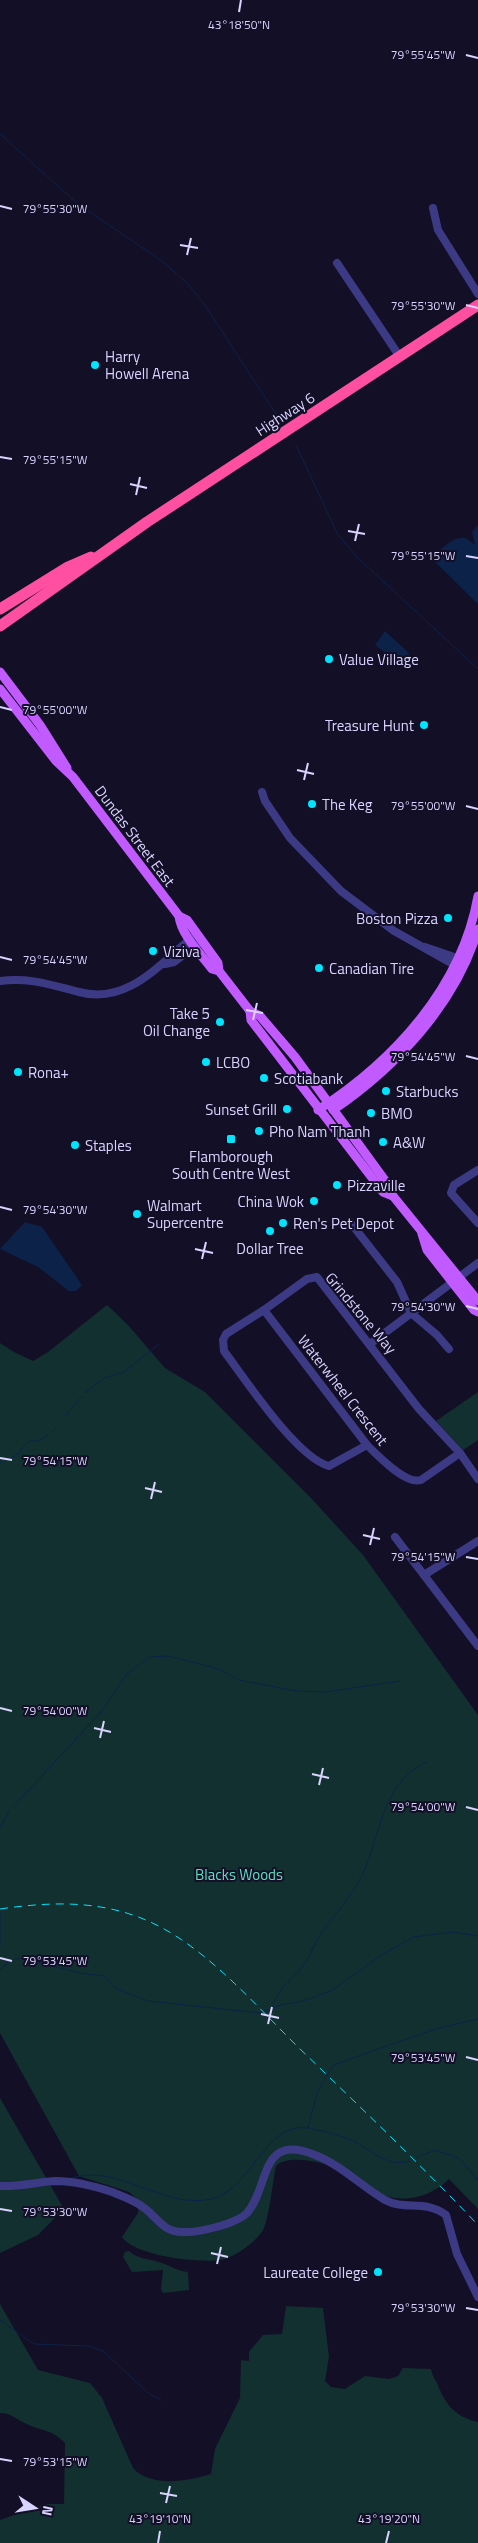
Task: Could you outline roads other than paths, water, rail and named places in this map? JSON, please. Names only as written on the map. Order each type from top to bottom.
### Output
[{"type":"highway","name":"Highway 6","points":[[0,626],[108,549],[478,305]]},
{"type":"highway","name":"Highway 6","points":[[0,609],[68,567],[108,549]]},
{"type":"main road","name":"Dundas Street East","points":[[0,672],[62,758],[68,772]]},
{"type":"main road","name":"Dundas Street East","points":[[0,689],[56,761],[68,772],[179,916],[187,920],[196,940],[218,963],[219,971],[250,1011],[260,1016],[294,1058],[389,1186],[393,1196],[422,1234],[427,1250],[478,1302]]},
{"type":"main road","points":[[460,964],[471,930],[478,896]]},
{"type":"main road","points":[[321,1113],[366,1084],[411,1042],[436,1011],[478,929]]},
{"type":"main road","name":"Dundas Street East","points":[[250,1011],[251,1020],[321,1113],[383,1192],[393,1196]]},
{"type":"main road","name":"Dundas Street East","points":[[456,1280],[478,1312]]},
{"type":"street","points":[[433,208],[438,230],[478,294]]},
{"type":"street","points":[[337,262],[400,357]]},
{"type":"street","points":[[262,792],[265,801],[282,829],[323,874],[369,913],[425,947],[460,964]]},
{"type":"street","points":[[0,981],[20,978],[46,982],[89,994],[110,994],[130,988],[165,964],[174,962],[196,940]]},
{"type":"street","points":[[478,1170],[454,1185],[451,1193],[478,1223]]},
{"type":"street","points":[[350,1222],[397,1282],[411,1313],[448,1348]]},
{"type":"street","points":[[370,1344],[478,1263]]},
{"type":"street","name":"Grindstone Way","points":[[367,1445],[336,1464],[323,1465],[297,1444],[224,1351],[223,1340],[226,1334],[307,1279],[316,1277],[420,1409],[460,1454],[478,1478]]},
{"type":"street","name":"Waterwheel Crescent","points":[[264,1310],[379,1458],[416,1482],[460,1454]]},
{"type":"street","points":[[395,1537],[478,1646]]},
{"type":"street","points":[[424,1575],[478,1541]]},
{"type":"street","points":[[0,2186],[23,2186],[55,2181],[89,2185],[134,2201],[143,2207],[161,2226],[172,2231],[194,2231],[231,2222],[246,2213],[252,2204],[266,2165],[275,2155],[287,2150],[313,2154],[327,2160],[387,2201],[428,2205],[446,2215],[457,2254],[478,2297]]},
{"type":"water","points":[[478,525],[478,604],[432,559],[442,548],[456,539],[465,538],[475,544],[472,532]]},
{"type":"water","points":[[385,631],[409,653],[408,659],[411,660],[406,665],[390,664],[387,654],[375,645]]},
{"type":"water","points":[[25,1222],[42,1227],[82,1285],[76,1291],[69,1291],[38,1267],[0,1249]]},
{"type":"waterway","points":[[0,134],[78,204],[162,261],[187,283],[204,304],[278,417]]},
{"type":"waterway","points":[[296,445],[338,535],[358,558],[478,669]]},
{"type":"waterway","points":[[85,1393],[104,1378],[124,1372],[159,1344]]},
{"type":"waterway","points":[[66,1415],[81,1397]]},
{"type":"waterway","points":[[52,1432],[57,1427]]},
{"type":"waterway","points":[[6,1460],[15,1456],[29,1441],[39,1441],[48,1435]]},
{"type":"waterway","points":[[13,1807],[101,1712],[127,1674],[149,1657],[168,1656],[219,1669],[239,1680],[296,1691],[326,1692],[400,1681]]},
{"type":"waterway","points":[[272,2008],[278,1995],[303,1966],[321,1934],[361,1877],[384,1813],[399,1784],[411,1772],[427,1762]]},
{"type":"waterway","points":[[0,1828],[9,1812]]},
{"type":"waterway","points":[[0,1913],[0,1946]]},
{"type":"waterway","points":[[0,1970],[11,1960],[22,1958],[79,1973],[104,1976],[115,1988],[148,2001],[260,2013],[331,1991],[383,1954],[414,1937],[453,1932],[478,1936]]},
{"type":"waterway","points":[[308,2128],[317,2093],[333,2065],[435,2029],[478,2019]]},
{"type":"waterway","points":[[72,2178],[90,2175],[107,2176],[175,2198],[193,2201],[211,2199],[225,2193],[237,2183],[269,2145],[280,2135],[293,2129],[308,2128],[344,2137],[387,2160],[402,2163],[410,2161]]},
{"type":"waterway","points":[[416,2158],[435,2150],[459,2158],[478,2180]]},
{"type":"waterway","points":[[43,2186],[52,2185]]},
{"type":"waterway","points":[[0,2320],[34,2344],[88,2346],[103,2351],[148,2393],[161,2400]]},
{"type":"railway","points":[[0,1909],[54,1904],[89,1905],[106,1908],[141,1918],[185,1942],[205,1957],[244,1993],[412,2157],[478,2225]]},
{"type":"place","name":"Harry Howell Arena","points":[[95,365]]},
{"type":"place","name":"Value Village","points":[[329,659]]},
{"type":"place","name":"Treasure Hunt","points":[[424,725]]},
{"type":"place","name":"The Keg","points":[[312,804]]},
{"type":"place","name":"Boston Pizza","points":[[448,918]]},
{"type":"place","name":"Viziva","points":[[153,951]]},
{"type":"place","name":"Canadian Tire","points":[[319,968]]},
{"type":"place","name":"Take 5 Oil Change","points":[[220,1022]]},
{"type":"place","name":"LCBO","points":[[206,1062]]},
{"type":"place","name":"Rona+","points":[[18,1072]]},
{"type":"place","name":"Scotiabank","points":[[264,1078]]},
{"type":"place","name":"Starbucks","points":[[386,1091]]},
{"type":"place","name":"Sunset Grill","points":[[287,1109]]},
{"type":"place","name":"BMO","points":[[371,1113]]},
{"type":"place","name":"Pho Nam Thanh","points":[[259,1131]]},
{"type":"place","name":"Flamborough South Centre West","points":[[231,1139]]},
{"type":"place","name":"A&W","points":[[383,1142]]},
{"type":"place","name":"Staples","points":[[75,1145]]},
{"type":"place","name":"Pizzaville","points":[[337,1185]]},
{"type":"place","name":"China Wok","points":[[314,1201]]},
{"type":"place","name":"Walmart Supercentre","points":[[137,1214]]},
{"type":"place","name":"Ren's Pet Depot","points":[[283,1223]]},
{"type":"place","name":"Dollar Tree","points":[[270,1231]]},
{"type":"place","name":"Laureate College","points":[[378,2272]]},
{"type":"park label","name":"Blacks Woods","points":[[239,1874]]}]
